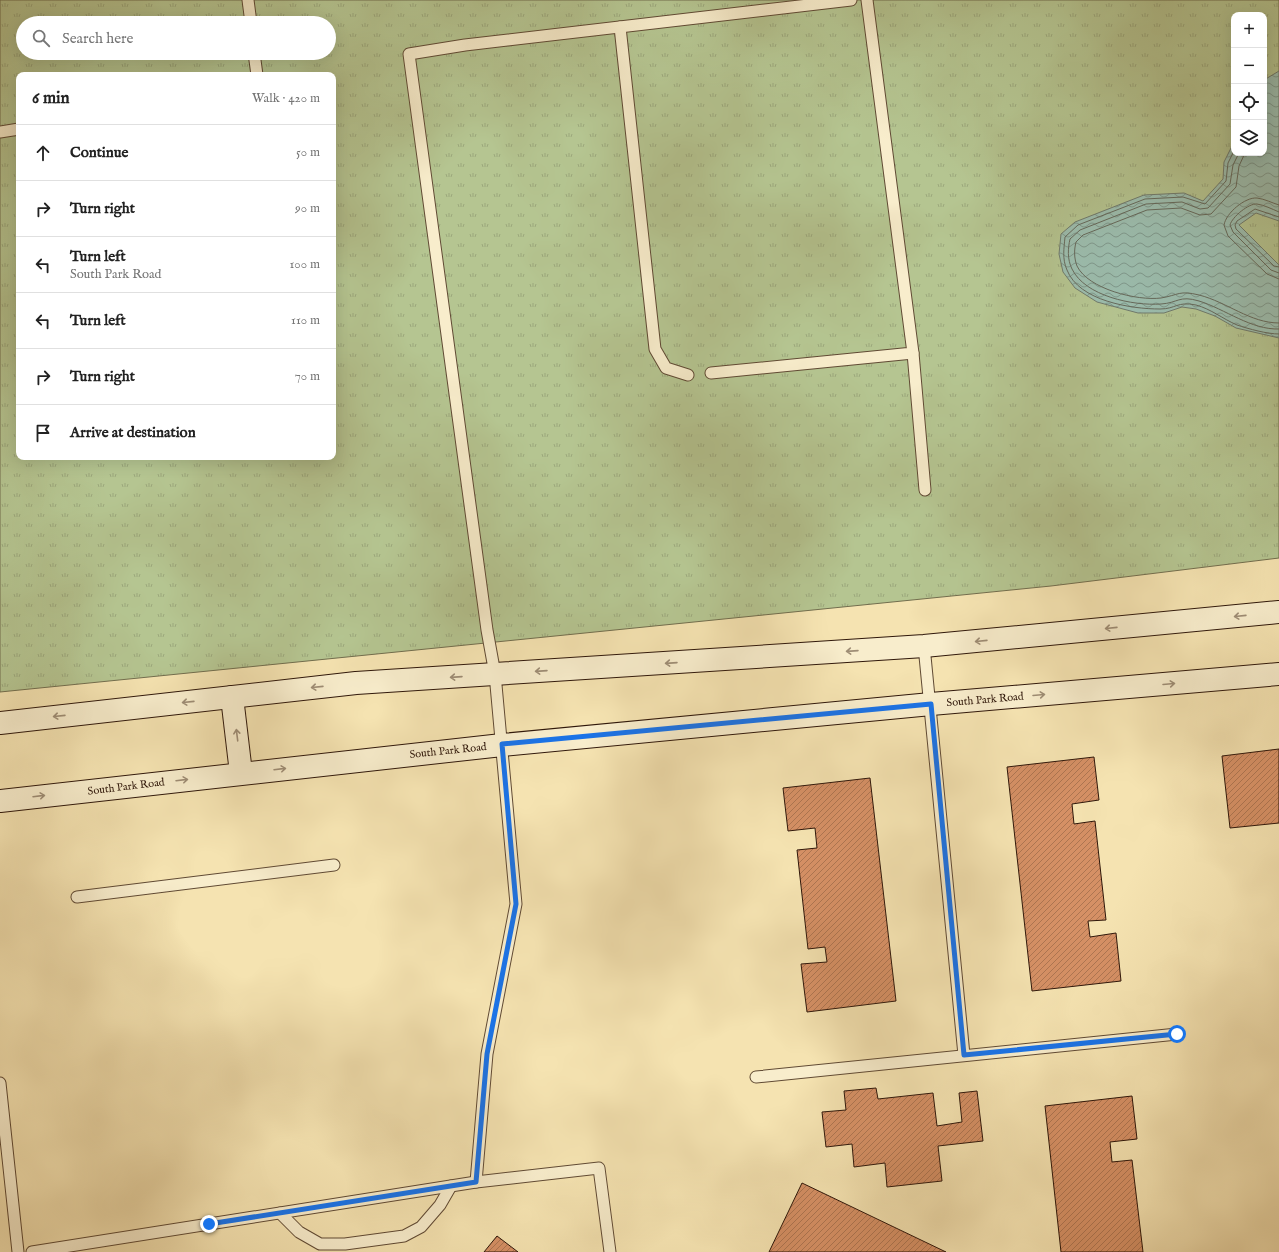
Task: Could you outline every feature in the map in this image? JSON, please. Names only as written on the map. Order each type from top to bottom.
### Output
[{"type":"street","points":[[0,723],[356,683],[924,646],[1279,612]]},
{"type":"street","name":"South Park Road","points":[[0,801],[502,744],[931,704],[1279,674]]},
{"type":"street","points":[[232,697],[241,773]]},
{"type":"lane","points":[[248,0],[250,16]]},
{"type":"lane","points":[[476,1182],[487,1054],[516,904],[495,674],[484,606],[409,54],[465,44],[851,0]]},
{"type":"lane","points":[[866,0],[913,353],[925,490]]},
{"type":"lane","points":[[620,27],[655,349],[666,368],[688,375]]},
{"type":"lane","points":[[255,60],[257,72]]},
{"type":"lane","points":[[0,132],[16,129]]},
{"type":"lane","points":[[711,373],[913,353]]},
{"type":"lane","points":[[924,646],[931,704],[964,1055]]},
{"type":"lane","points":[[77,897],[334,865]]},
{"type":"lane","points":[[756,1077],[1177,1034]]},
{"type":"lane","points":[[0,1083],[4,1164],[18,1252]]},
{"type":"lane","points":[[32,1252],[476,1182],[599,1168],[610,1252]]},
{"type":"lane","points":[[280,1213],[299,1232],[320,1244],[346,1244],[404,1236],[421,1227],[440,1205],[451,1186]]},
{"type":"green space","points":[[0,0],[1279,0],[1279,558],[1051,586],[0,692]]},
{"type":"water","points":[[1279,71],[1279,221],[1256,213],[1239,225],[1279,265],[1279,338],[1236,328],[1215,316],[1196,309],[1182,307],[1164,313],[1138,313],[1097,302],[1075,288],[1063,272],[1059,254],[1061,234],[1075,222],[1144,195],[1184,193],[1203,201],[1223,179],[1224,162],[1231,148],[1231,156],[1267,156],[1267,78]]},
{"type":"building","points":[[1279,749],[1279,823],[1230,828],[1222,756]]},
{"type":"building","points":[[1094,757],[1099,800],[1072,804],[1074,824],[1095,821],[1106,920],[1088,921],[1090,937],[1116,933],[1121,981],[1032,991],[1007,767]]},
{"type":"building","points":[[870,778],[896,1001],[807,1012],[801,964],[827,962],[825,947],[808,949],[797,850],[817,848],[815,828],[788,831],[783,788]]},
{"type":"building","points":[[876,1088],[878,1099],[933,1093],[937,1126],[962,1122],[959,1093],[977,1091],[983,1141],[938,1146],[942,1181],[887,1187],[885,1163],[854,1167],[852,1144],[826,1147],[822,1112],[846,1110],[844,1091]]},
{"type":"building","points":[[1132,1096],[1137,1139],[1110,1142],[1112,1162],[1132,1160],[1143,1252],[1061,1252],[1045,1106]]},
{"type":"building","points":[[802,1183],[946,1252],[769,1252]]},
{"type":"building","points":[[497,1236],[518,1252],[484,1252]]},
{"type":"route","points":[[209,1224],[476,1182],[487,1054],[516,904],[502,744],[931,704],[964,1055],[1177,1034]]}]
